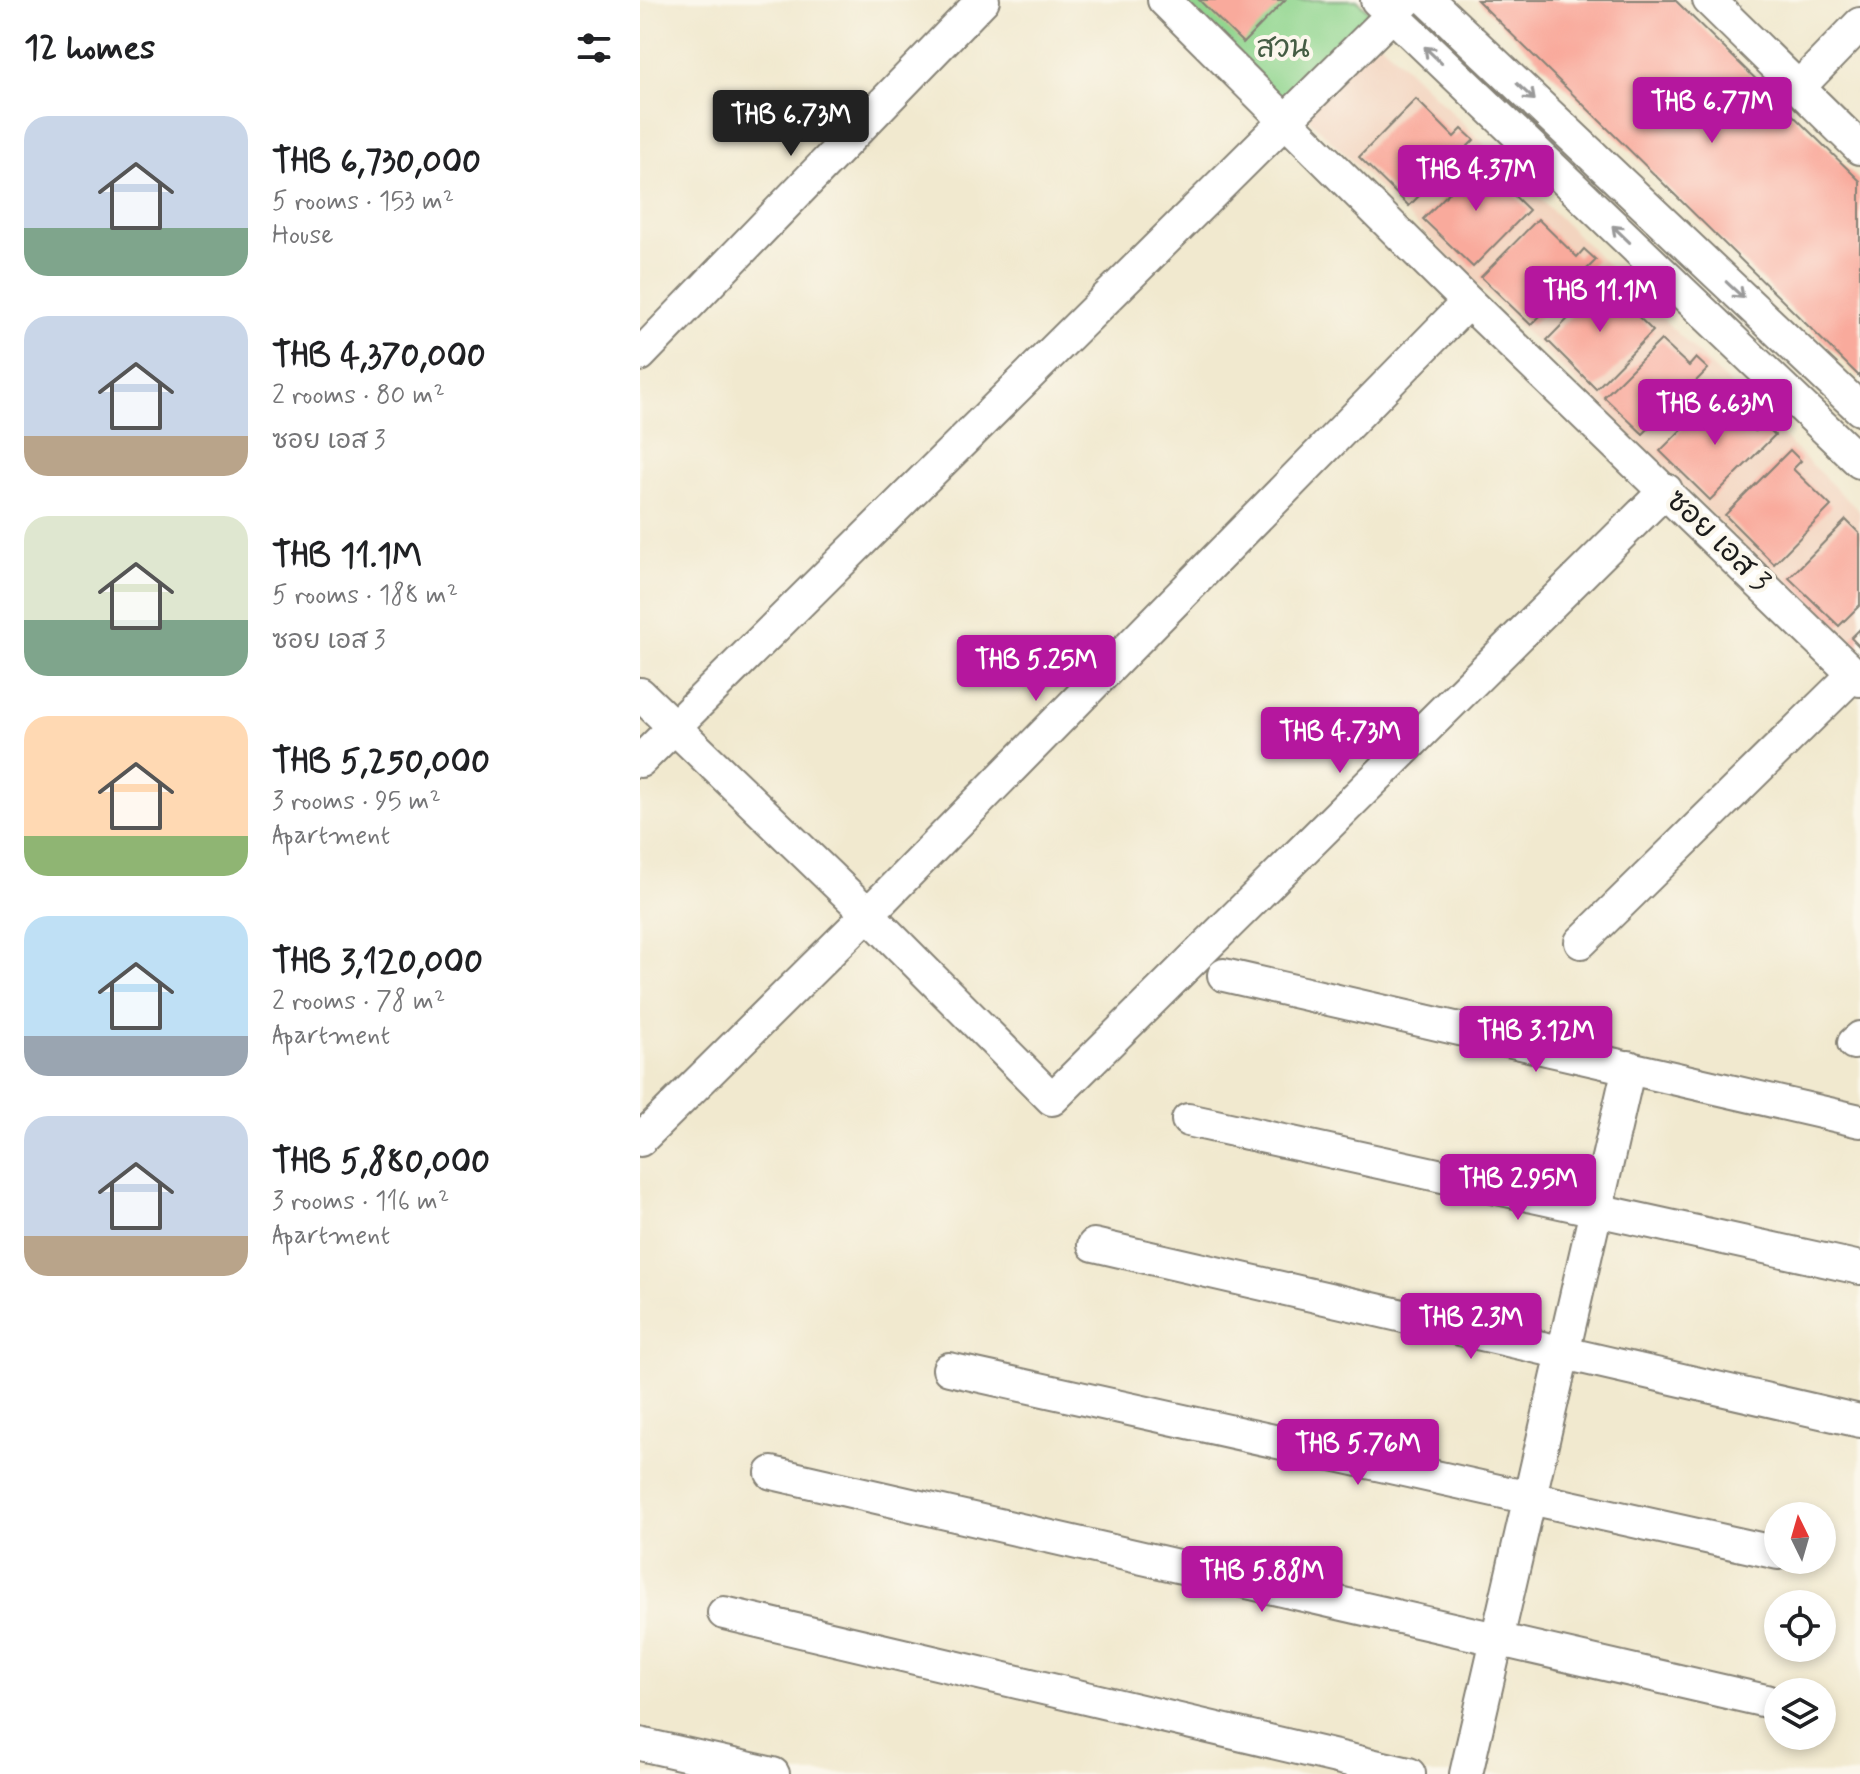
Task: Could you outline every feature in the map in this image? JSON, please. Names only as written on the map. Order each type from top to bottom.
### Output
[{"type":"street","points":[[640,355],[983,0]]},
{"type":"street","name":"ซอย เอส 3","points":[[1164,0],[1468,302],[1857,677]]},
{"type":"street","points":[[1428,0],[1860,409]]},
{"type":"street","points":[[1709,0],[1860,148]]},
{"type":"street","points":[[640,761],[1285,119],[1392,5],[1860,462]]},
{"type":"street","points":[[1799,87],[1860,24]]},
{"type":"street","points":[[640,1140],[868,914],[1468,302]]},
{"type":"street","points":[[640,694],[868,914],[1052,1099],[1666,490]]},
{"type":"street","points":[[1581,942],[1857,677]]},
{"type":"street","points":[[1224,975],[1860,1121]]},
{"type":"street","points":[[1466,1774],[1629,1067]]},
{"type":"street","points":[[1188,1120],[1860,1268]]},
{"type":"street","points":[[1094,1245],[1860,1421]]},
{"type":"street","points":[[949,1369],[1764,1550]]},
{"type":"street","points":[[772,1473],[1764,1701]]},
{"type":"street","points":[[724,1613],[1409,1774]]},
{"type":"street","points":[[640,1744],[773,1774]]},
{"type":"shaded area","points":[[1188,0],[1337,0],[1860,512],[1860,660]]},
{"type":"green space","name":"สวน","points":[[1165,0],[1357,0],[1380,22],[1285,119]]},
{"type":"building","points":[[1199,0],[1285,0],[1243,43]]},
{"type":"building","points":[[1477,0],[1675,0],[1860,181],[1860,377]]},
{"type":"building","points":[[1416,99],[1454,137],[1462,129],[1474,140],[1409,206],[1359,157]]},
{"type":"building","points":[[1487,154],[1499,165],[1491,173],[1529,210],[1473,267],[1423,219]]},
{"type":"building","points":[[1538,219],[1577,257],[1584,249],[1596,260],[1531,325],[1481,277]]},
{"type":"building","points":[[1611,275],[1622,286],[1615,294],[1653,331],[1596,389],[1547,340]]},
{"type":"building","points":[[1661,340],[1689,366],[1696,358],[1708,369],[1643,434],[1604,397]]},
{"type":"building","points":[[1717,394],[1755,431],[1763,423],[1775,435],[1710,500],[1660,451]]},
{"type":"building","points":[[1790,450],[1801,461],[1793,469],[1831,506],[1774,564],[1725,515]]},
{"type":"building","points":[[1846,520],[1860,534],[1860,605],[1839,626],[1789,578]]},
{"type":"building","points":[[1860,629],[1860,647],[1851,638]]}]
